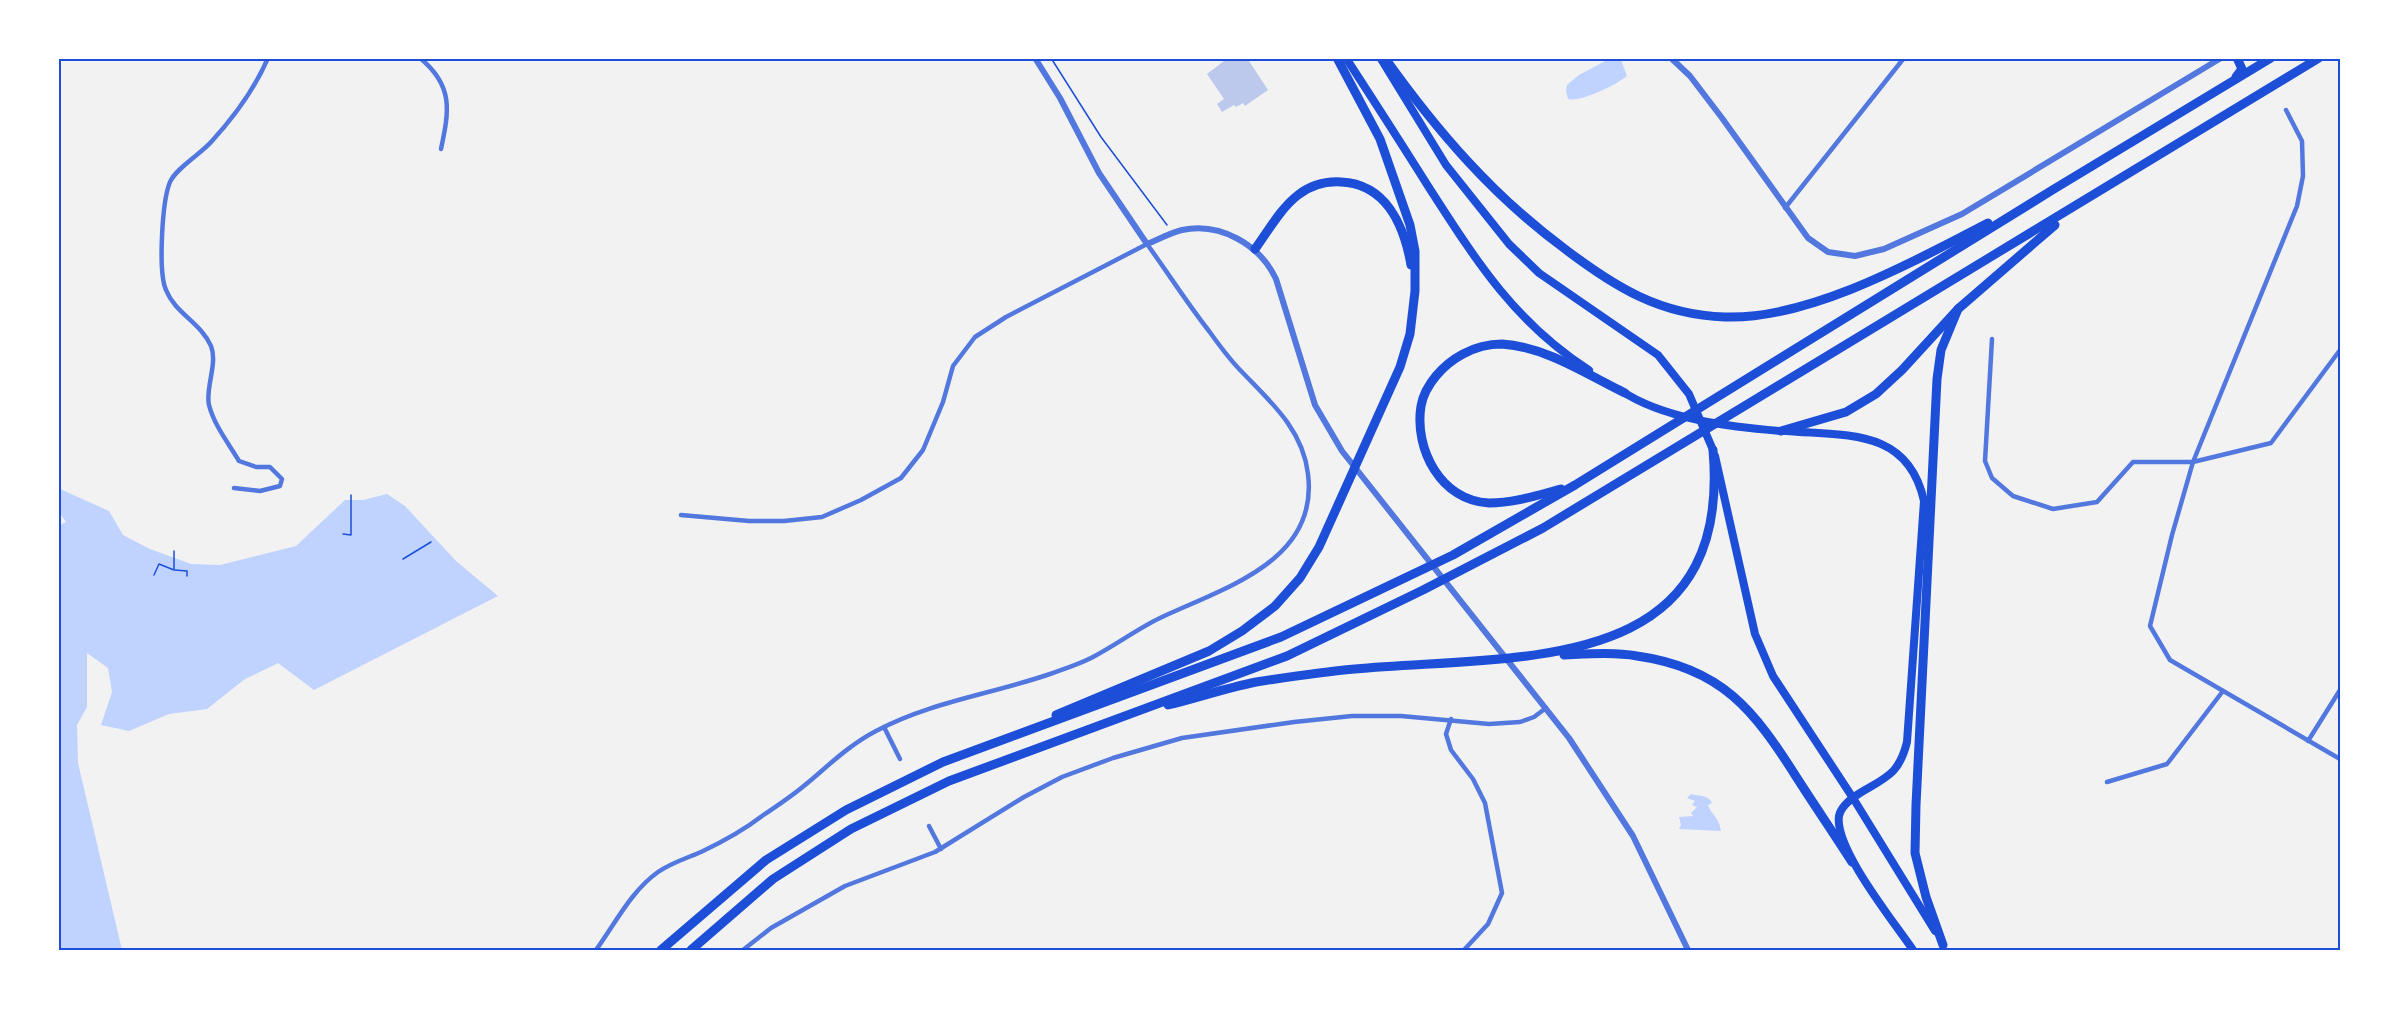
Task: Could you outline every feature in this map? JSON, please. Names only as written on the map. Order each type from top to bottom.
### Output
[{"type":"highway","points":[[661,951],[766,860],[846,810],[943,762],[1209,651],[1242,631],[1275,606],[1300,578],[1319,547],[1400,367],[1410,334],[1415,291],[1416,260],[1410,225],[1380,139],[1337,58]]},
{"type":"highway","points":[[1346,58],[1486,274],[1516,310],[1561,352],[1625,393]]},
{"type":"highway","points":[[1124,715],[1254,682],[1354,669],[1531,655],[1569,650],[1622,634],[1667,603],[1695,565],[1712,522],[1716,476],[1713,450],[1689,394],[1658,355],[1539,273],[1509,244],[1446,165],[1381,58]]},
{"type":"highway","points":[[1385,58],[1419,105],[1464,159],[1491,187],[1548,236],[1617,287],[1654,304],[1694,313],[1726,317],[1762,314],[1792,308],[1846,291],[1911,264],[2054,189]]},
{"type":"highway","points":[[2234,81],[2242,69],[2237,58]]},
{"type":"highway","points":[[943,762],[1281,637],[1453,555],[1575,485],[2054,189],[2271,58]]},
{"type":"highway","points":[[691,951],[772,879],[851,829],[950,781],[1287,656],[1543,528],[2080,205],[2319,58]]},
{"type":"highway","points":[[1255,249],[1297,195],[1311,186],[1328,181],[1357,183],[1370,188],[1389,207],[1401,227],[1408,248],[1415,291]]},
{"type":"highway","points":[[1575,485],[1512,501],[1488,503],[1466,497],[1447,485],[1432,468],[1424,450],[1420,428],[1421,405],[1431,381],[1452,360],[1472,349],[1499,344],[1525,347],[1549,355],[1654,407],[1742,427],[1781,431],[1846,412],[1876,394],[1902,370],[1958,309],[2080,205]]},
{"type":"highway","points":[[1945,948],[1926,897],[1916,853],[1916,841],[1937,379],[1941,350],[1958,309]]},
{"type":"highway","points":[[1531,655],[1636,655],[1684,668],[1723,687],[1748,708],[1767,732],[1852,862]]},
{"type":"main road","points":[[1781,431],[1862,438],[1885,445],[1901,455],[1920,482],[1924,501],[1907,742],[1903,760],[1891,774],[1852,798],[1841,810],[1839,816],[1839,825],[1852,862],[1913,951]]},
{"type":"main road","points":[[1713,450],[1755,634],[1773,676],[1945,948]]},
{"type":"street","points":[[234,488],[260,491],[280,486],[282,479],[270,467],[256,467],[239,461],[218,424],[209,404],[212,349],[201,329],[180,310],[166,290],[163,273],[162,223],[170,181],[211,142],[237,110],[263,71],[268,58]]},
{"type":"street","points":[[420,58],[433,69],[439,78],[446,98],[448,112],[441,149]]},
{"type":"street","points":[[596,951],[642,886],[659,871],[703,851],[758,820],[846,750],[884,727],[939,705],[993,692],[1092,658],[1158,619],[1196,603],[1272,562],[1291,544],[1307,510],[1309,492],[1308,471],[1297,439],[1274,403],[1240,370],[1206,328],[1147,244],[1095,165],[1060,98],[1035,58]]},
{"type":"street","points":[[1671,58],[1690,76],[1722,118],[1808,238],[1828,252],[1855,256],[1884,249],[1962,214],[2221,58]]},
{"type":"street","points":[[1785,208],[1904,58]]},
{"type":"street","points":[[2286,110],[2302,141],[2303,176],[2297,206],[2193,462],[2150,626],[2170,660],[2340,759]]},
{"type":"street","points":[[681,515],[749,521],[784,521],[822,517],[861,500],[901,478],[923,450],[943,402],[953,366],[975,337],[1006,317],[1147,244],[1173,233],[1192,229],[1214,230],[1237,238],[1255,249],[1266,261],[1276,279],[1315,405],[1327,428],[1342,451],[1546,708],[1607,794],[1633,836],[1688,951]]},
{"type":"street","points":[[1992,339],[1985,461],[1992,478],[2013,496],[2053,508],[2097,502],[2133,462],[2193,462],[2271,443],[2340,350]]},
{"type":"street","points":[[2308,741],[2340,690]]},
{"type":"street","points":[[2107,782],[2167,764],[2223,691]]},
{"type":"street","points":[[743,951],[771,928],[845,886],[941,849],[1024,797],[1062,777],[1113,758],[1182,738],[1284,723],[1352,716],[1451,719],[1489,724],[1520,722],[1534,717],[1546,708]]},
{"type":"street","points":[[1451,719],[1446,734],[1451,750],[1473,779],[1485,803],[1502,893],[1488,924],[1464,951]]},
{"type":"street","points":[[884,727],[900,759]]},
{"type":"street","points":[[928,826],[941,849]]},
{"type":"path","points":[[1052,58],[1101,137],[1173,233]]},
{"type":"path","points":[[343,534],[351,535],[351,495]]},
{"type":"path","points":[[403,559],[431,542]]},
{"type":"path","points":[[174,551],[174,570]]},
{"type":"path","points":[[154,575],[159,564],[174,570],[187,571],[188,576]]},
{"type":"water","points":[[1609,59],[1621,60],[1627,76],[1589,96],[1568,99],[1567,85],[1579,75]]},
{"type":"water","points":[[58,488],[109,511],[123,535],[150,549],[191,564],[220,565],[296,546],[345,500],[363,500],[387,494],[405,506],[456,561],[498,596],[314,690],[278,663],[245,679],[207,709],[169,714],[129,731],[101,725],[112,692],[108,668],[87,653],[87,707],[77,725],[78,763],[122,950],[59,950],[58,526],[66,522],[59,512]]},
{"type":"water","points":[[1691,794],[1711,800],[1712,803],[1708,805],[1721,831],[1679,829],[1681,825],[1679,817],[1693,816],[1691,813],[1697,807],[1692,805],[1695,801],[1687,798]]},
{"type":"building","points":[[1228,58],[1247,58],[1268,90],[1245,106],[1243,103],[1236,107],[1234,105],[1222,112],[1217,104],[1224,99],[1207,74]]}]
